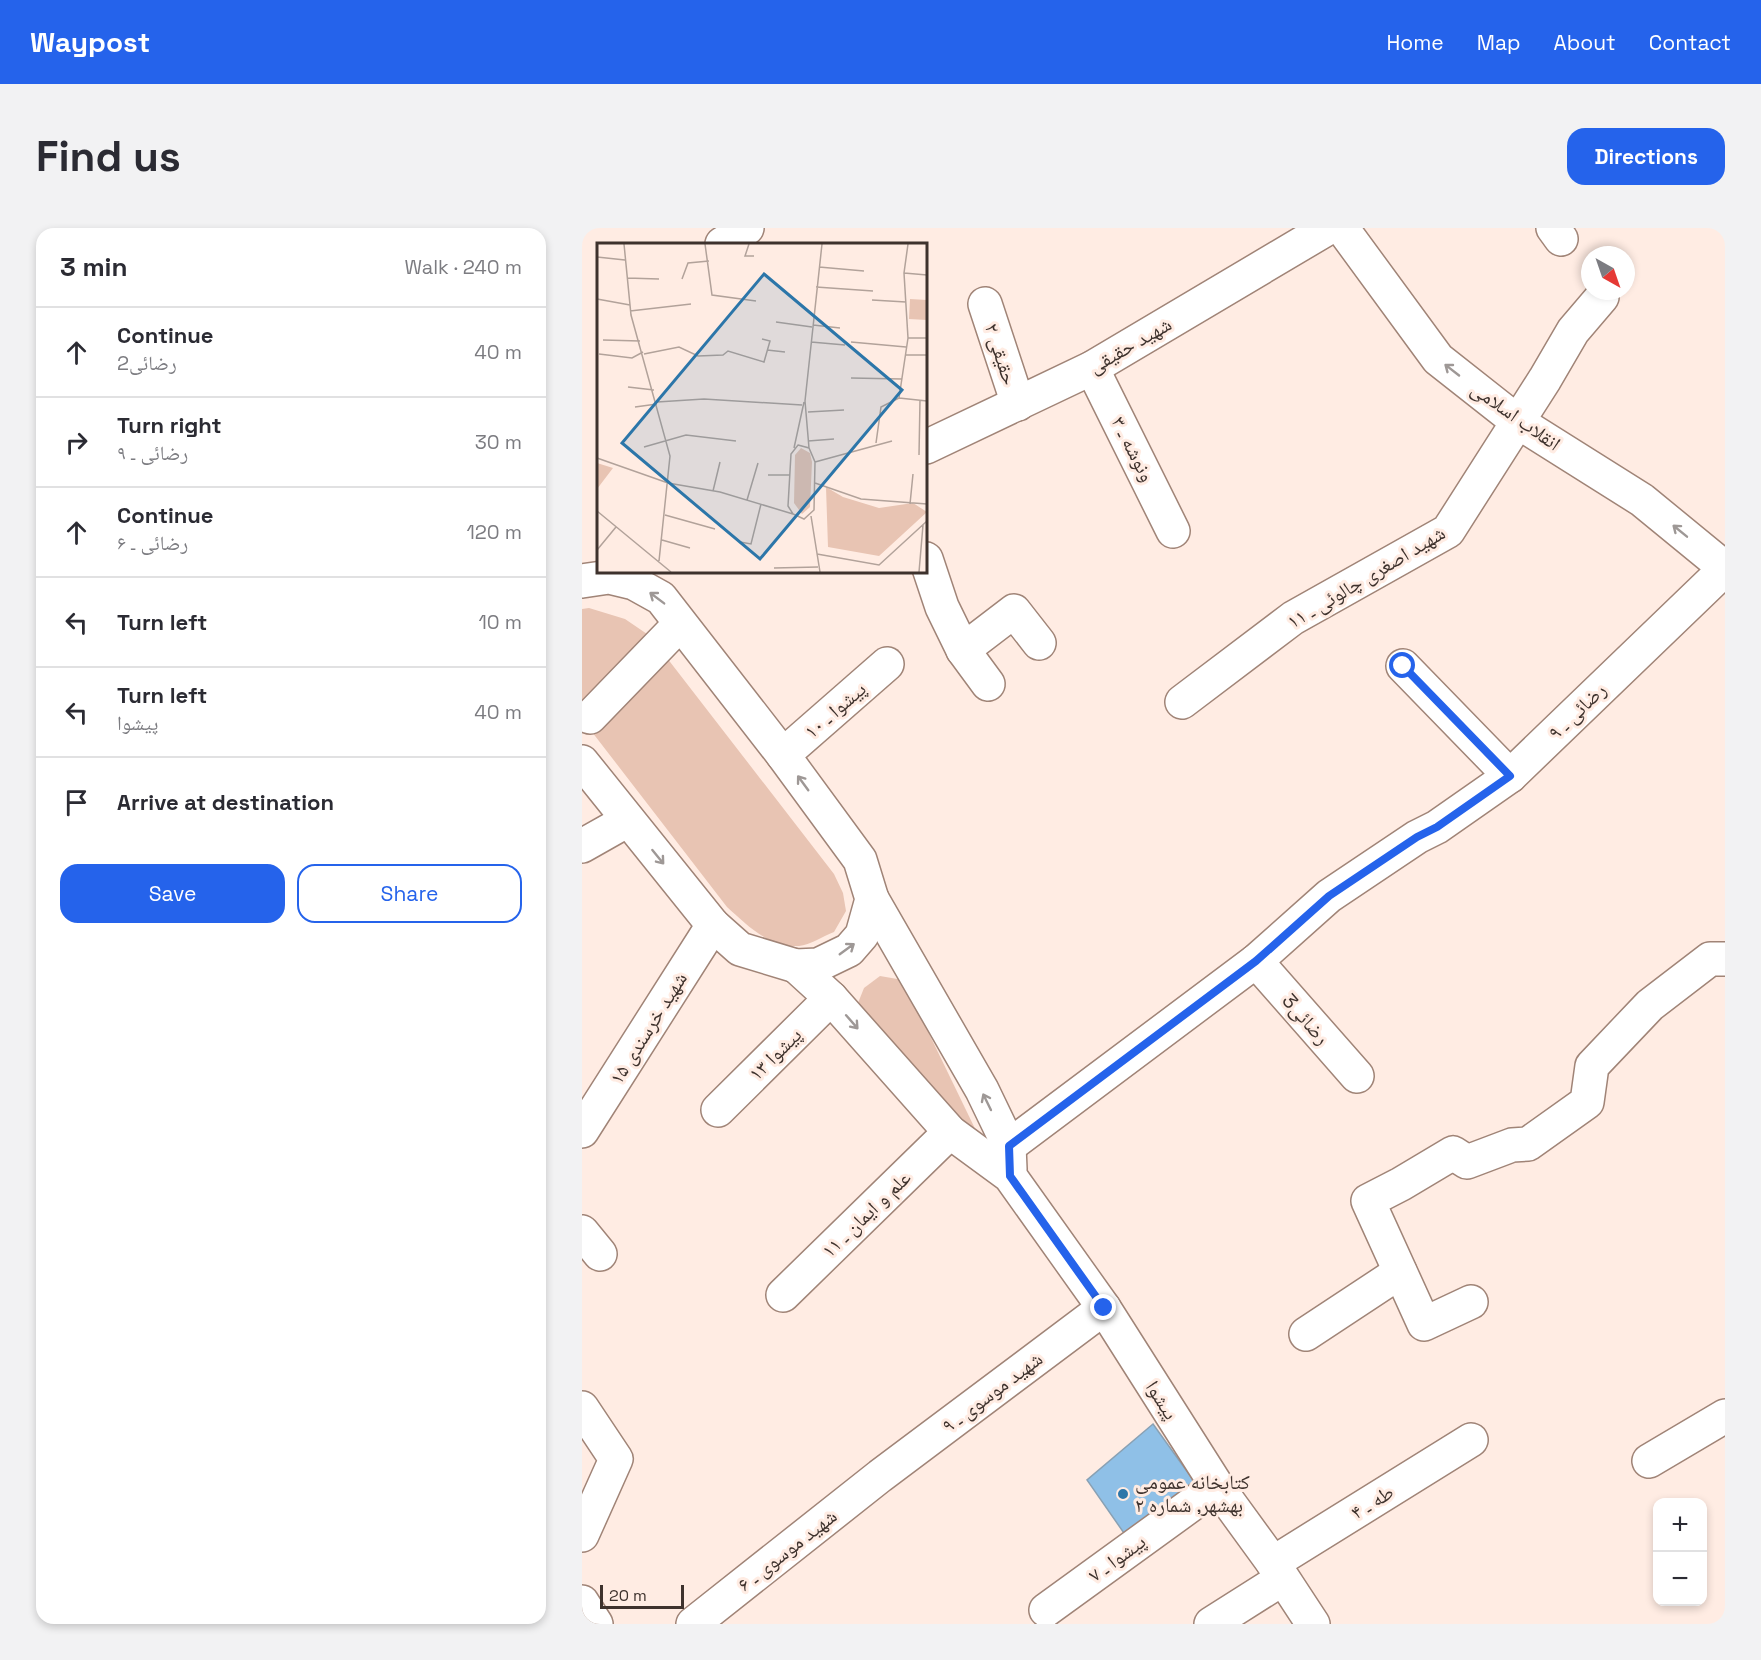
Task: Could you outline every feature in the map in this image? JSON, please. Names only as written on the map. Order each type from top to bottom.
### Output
[{"type":"street","points":[[724,243],[747,228]]},
{"type":"street","name":"شهید حقیقی","points":[[927,447],[1092,368],[1328,228]]},
{"type":"street","name":"انقلاب اسلامی","points":[[1342,228],[1438,359],[1518,422],[1642,500],[1722,559]]},
{"type":"street","name":"شهید اصغری چالوئی ـ ۱۱","points":[[1182,702],[1293,618],[1448,531],[1573,331],[1599,300]]},
{"type":"street","name":"حقیقی ۲","points":[[985,304],[1018,404]]},
{"type":"street","name":"ونوشه ـ ۳","points":[[1092,368],[1173,531]]},
{"type":"street","name":"رضائی ـ ۹","points":[[1009,1161],[1256,961],[1329,896],[1417,837],[1437,827],[1510,776],[1722,559]]},
{"type":"street","points":[[927,562],[942,607],[963,650],[988,684]]},
{"type":"street","points":[[605,576],[634,583],[661,598],[783,755],[860,860],[872,899],[982,1090],[1009,1161]]},
{"type":"street","points":[[963,650],[1014,611],[1039,643]]},
{"type":"street","points":[[590,717],[681,624]]},
{"type":"street","name":"پیشوا ـ ۱۰","points":[[783,755],[887,664]]},
{"type":"street","points":[[1403,666],[1510,776]]},
{"type":"street","points":[[582,762],[713,925],[740,949],[796,966],[818,965],[849,950],[862,935],[872,899]]},
{"type":"street","points":[[582,846],[628,820]]},
{"type":"street","name":"شهید خرسندی ۱۵","points":[[582,1131],[713,925]]},
{"type":"street","points":[[1471,1302],[1424,1324],[1368,1201],[1453,1153],[1467,1162],[1512,1145],[1528,1144],[1587,1102],[1592,1066],[1650,1005],[1710,959],[1725,959]]},
{"type":"street","name":"رضائی3","points":[[1256,961],[1357,1076]]},
{"type":"street","points":[[796,966],[831,998],[950,1132],[1009,1161]]},
{"type":"street","name":"پیشوا ۱۳","points":[[718,1110],[831,998]]},
{"type":"street","name":"علم و ایمان ـ ۱۱","points":[[783,1295],[950,1132]]},
{"type":"street","name":"پیشوا","points":[[1009,1161],[1217,1486],[1313,1624]]},
{"type":"street","points":[[1306,1334],[1400,1272]]},
{"type":"street","name":"شهید موسوی ـ ۹","points":[[880,1476],[1104,1308]]},
{"type":"street","points":[[582,1408],[616,1459],[582,1535]]},
{"type":"street","points":[[1649,1461],[1725,1416]]},
{"type":"street","name":"طه ـ ۴","points":[[1211,1624],[1278,1571],[1471,1440]]},
{"type":"street","name":"شهید موسوی ـ ۶","points":[[693,1624],[880,1476]]},
{"type":"street","name":"پیشوا ـ ۷","points":[[1046,1610],[1217,1486]]},
{"type":"street","points":[[582,1602],[596,1624]]},
{"type":"shaded area","points":[[589,608],[625,619],[650,636],[834,874],[843,893],[846,911],[834,932],[803,945],[788,946],[768,939],[742,921],[727,907],[582,719],[582,609]]},
{"type":"shaded area","points":[[880,976],[903,980],[981,1141],[856,1008],[864,988]]},
{"type":"building","points":[[1153,1424],[1204,1495],[1133,1546],[1087,1480]]},
{"type":"place","name":"کتابخانه عمومی بهشهر, شماره ۲","points":[[1123,1494]]},
{"type":"route","points":[[1104,1308],[1010,1176],[1009,1146],[1256,961],[1329,896],[1417,837],[1437,827],[1510,776],[1403,666]]}]
